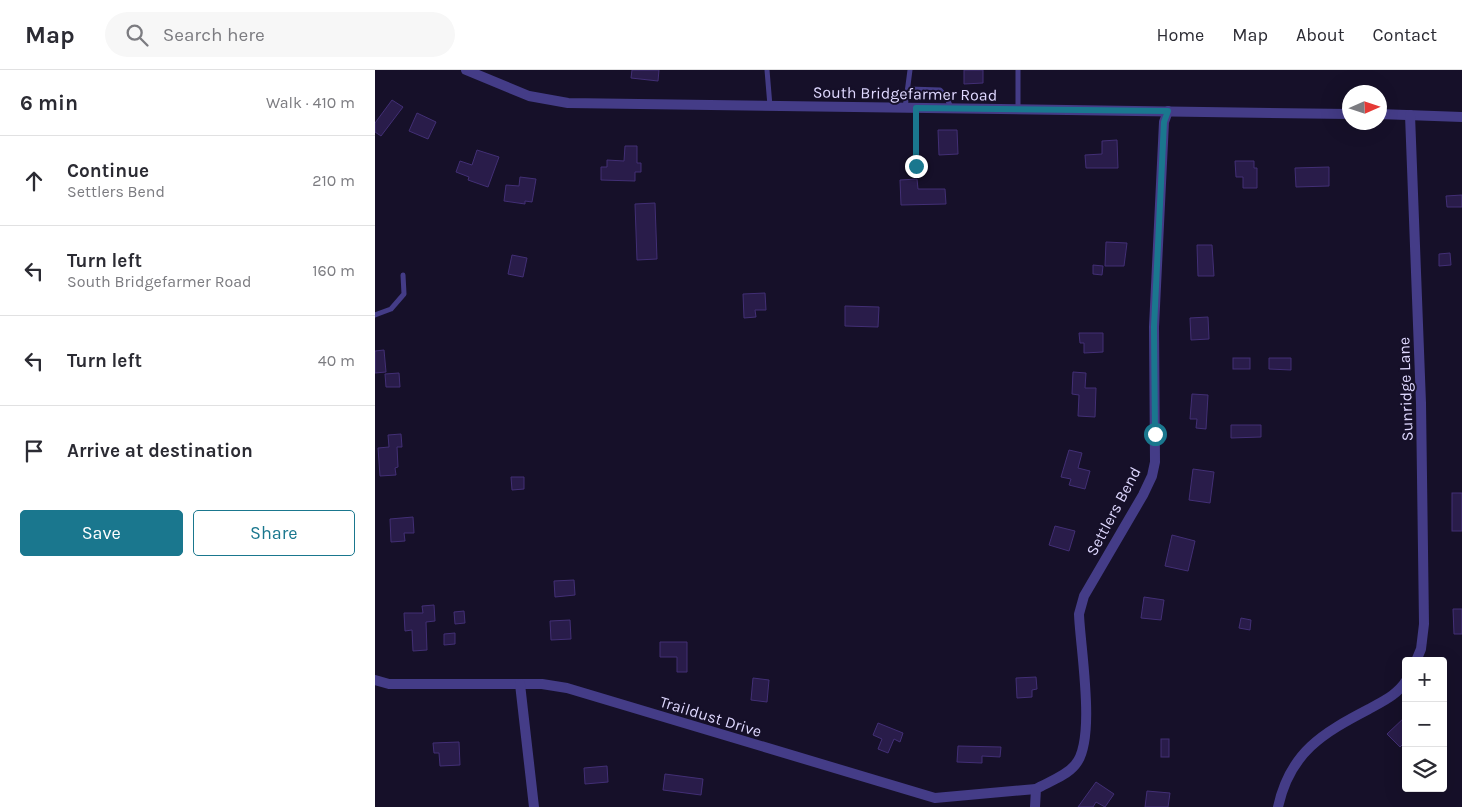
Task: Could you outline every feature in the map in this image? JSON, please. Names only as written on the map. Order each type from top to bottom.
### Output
[{"type":"street","name":"South Bridgefarmer Road","points":[[466,70],[529,96],[568,103],[1342,114]]},
{"type":"street","name":"Settlers Bend","points":[[1036,789],[1076,765],[1082,753],[1087,725],[1079,614],[1084,596],[1143,495],[1152,476],[1155,462],[1154,327],[1164,122],[1168,111]]},
{"type":"street","points":[[1387,114],[1462,117]]},
{"type":"street","name":"Sunridge Lane","points":[[1410,115],[1422,460],[1424,624],[1421,649],[1418,657]]},
{"type":"street","name":"Traildust Drive","points":[[375,680],[389,684],[542,684],[567,688],[935,798],[1036,789]]},
{"type":"street","points":[[520,684],[534,807]]},
{"type":"street","points":[[1277,807],[1282,788],[1292,768],[1319,738],[1391,697],[1402,685]]},
{"type":"street","points":[[1035,807],[1036,789]]},
{"type":"lane","points":[[767,70],[770,106]]},
{"type":"lane","points":[[905,108],[910,70]]},
{"type":"lane","points":[[1018,70],[1019,109]]},
{"type":"lane","points":[[909,89],[940,90],[947,98],[951,108]]},
{"type":"lane","points":[[916,108],[916,166]]},
{"type":"lane","points":[[375,315],[391,309],[404,294],[403,275]]},
{"type":"building","points":[[632,70],[659,70],[658,81],[631,78]]},
{"type":"building","points":[[964,70],[983,70],[983,83],[964,84]]},
{"type":"building","points":[[392,100],[403,107],[381,136],[375,132],[375,123]]},
{"type":"building","points":[[417,113],[436,122],[428,139],[409,131]]},
{"type":"building","points":[[938,130],[957,130],[958,154],[939,155]]},
{"type":"building","points":[[1117,140],[1118,168],[1086,168],[1085,155],[1102,154],[1102,141]]},
{"type":"building","points":[[625,146],[637,146],[637,163],[641,163],[641,172],[635,172],[635,181],[601,180],[601,167],[607,167],[607,160],[624,161]]},
{"type":"building","points":[[477,150],[499,157],[488,187],[468,180],[469,177],[456,172],[460,161],[472,165]]},
{"type":"building","points":[[1235,161],[1254,161],[1254,168],[1257,168],[1257,188],[1243,188],[1243,177],[1236,177]]},
{"type":"building","points":[[1329,167],[1329,186],[1296,187],[1295,168]]},
{"type":"building","points":[[520,177],[536,179],[532,202],[525,201],[525,204],[504,201],[506,185],[519,186]]},
{"type":"building","points":[[917,179],[918,189],[945,189],[946,204],[901,205],[900,180]]},
{"type":"building","points":[[1462,195],[1462,207],[1447,207],[1446,196]]},
{"type":"building","points":[[655,203],[657,259],[637,260],[635,204]]},
{"type":"building","points":[[1106,242],[1127,243],[1124,266],[1105,266]]},
{"type":"building","points":[[1197,245],[1212,245],[1214,276],[1198,276]]},
{"type":"building","points":[[1450,253],[1451,265],[1439,266],[1439,254]]},
{"type":"building","points":[[512,255],[527,258],[523,277],[508,274]]},
{"type":"building","points":[[1093,265],[1103,266],[1102,275],[1093,274]]},
{"type":"building","points":[[765,293],[766,310],[755,310],[756,317],[744,318],[743,294]]},
{"type":"building","points":[[845,306],[879,307],[878,327],[845,326]]},
{"type":"building","points":[[1208,317],[1209,339],[1191,340],[1190,318]]},
{"type":"building","points":[[1079,333],[1103,333],[1103,352],[1084,353],[1084,343],[1080,343]]},
{"type":"building","points":[[384,350],[386,372],[375,373],[375,351]]},
{"type":"building","points":[[1233,358],[1250,358],[1250,369],[1233,369]]},
{"type":"building","points":[[1269,358],[1291,358],[1291,370],[1269,369]]},
{"type":"building","points":[[1073,372],[1086,373],[1085,388],[1096,388],[1095,417],[1078,416],[1079,395],[1072,394]]},
{"type":"building","points":[[399,373],[400,387],[386,387],[385,374]]},
{"type":"building","points":[[1192,394],[1208,395],[1206,429],[1196,428],[1197,419],[1190,419]]},
{"type":"building","points":[[1231,425],[1261,425],[1261,437],[1231,438]]},
{"type":"building","points":[[401,434],[402,447],[397,447],[398,467],[395,468],[396,475],[380,476],[378,448],[389,447],[388,435]]},
{"type":"building","points":[[1069,450],[1082,453],[1078,468],[1090,471],[1085,489],[1069,485],[1071,479],[1061,477]]},
{"type":"building","points":[[1193,469],[1214,472],[1210,503],[1189,500]]},
{"type":"building","points":[[511,477],[524,477],[524,489],[512,490]]},
{"type":"building","points":[[1452,493],[1462,493],[1462,531],[1452,531]]},
{"type":"building","points":[[413,517],[414,533],[404,533],[405,541],[391,542],[390,519]]},
{"type":"building","points":[[1055,526],[1075,531],[1069,551],[1049,545]]},
{"type":"building","points":[[1172,535],[1195,541],[1188,571],[1165,566]]},
{"type":"building","points":[[574,580],[575,595],[555,597],[554,581]]},
{"type":"building","points":[[1144,597],[1164,600],[1161,620],[1141,618]]},
{"type":"building","points":[[434,605],[435,621],[426,622],[427,650],[413,651],[412,630],[405,631],[404,613],[423,613],[422,606]]},
{"type":"building","points":[[1453,609],[1462,609],[1462,634],[1454,634]]},
{"type":"building","points":[[464,611],[465,623],[455,624],[454,612]]},
{"type":"building","points":[[1241,618],[1251,620],[1250,630],[1239,628]]},
{"type":"building","points":[[570,620],[571,639],[551,640],[550,621]]},
{"type":"building","points":[[455,633],[455,644],[444,645],[444,634]]},
{"type":"building","points":[[660,642],[687,642],[687,672],[677,672],[677,657],[660,657]]},
{"type":"building","points":[[1036,677],[1037,689],[1032,690],[1032,697],[1017,698],[1016,678]]},
{"type":"building","points":[[753,678],[769,680],[767,702],[751,700]]},
{"type":"building","points":[[1402,720],[1402,745],[1400,747],[1387,734]]},
{"type":"building","points":[[878,723],[903,733],[900,742],[894,739],[888,753],[878,749],[882,739],[873,735]]},
{"type":"building","points":[[1161,739],[1169,739],[1169,757],[1161,757]]},
{"type":"building","points":[[459,742],[460,765],[440,766],[439,753],[434,753],[433,743]]},
{"type":"building","points":[[958,746],[1001,747],[1000,757],[982,756],[982,763],[957,762]]},
{"type":"building","points":[[607,766],[608,782],[585,784],[584,768]]},
{"type":"building","points":[[665,774],[703,779],[701,795],[663,790]]},
{"type":"building","points":[[1096,782],[1114,794],[1105,807],[1096,802],[1093,807],[1078,807]]},
{"type":"building","points":[[1147,791],[1170,793],[1168,807],[1145,807]]},
{"type":"route","points":[[916,166],[916,108],[1168,111],[1164,122],[1154,327],[1155,434]]}]
